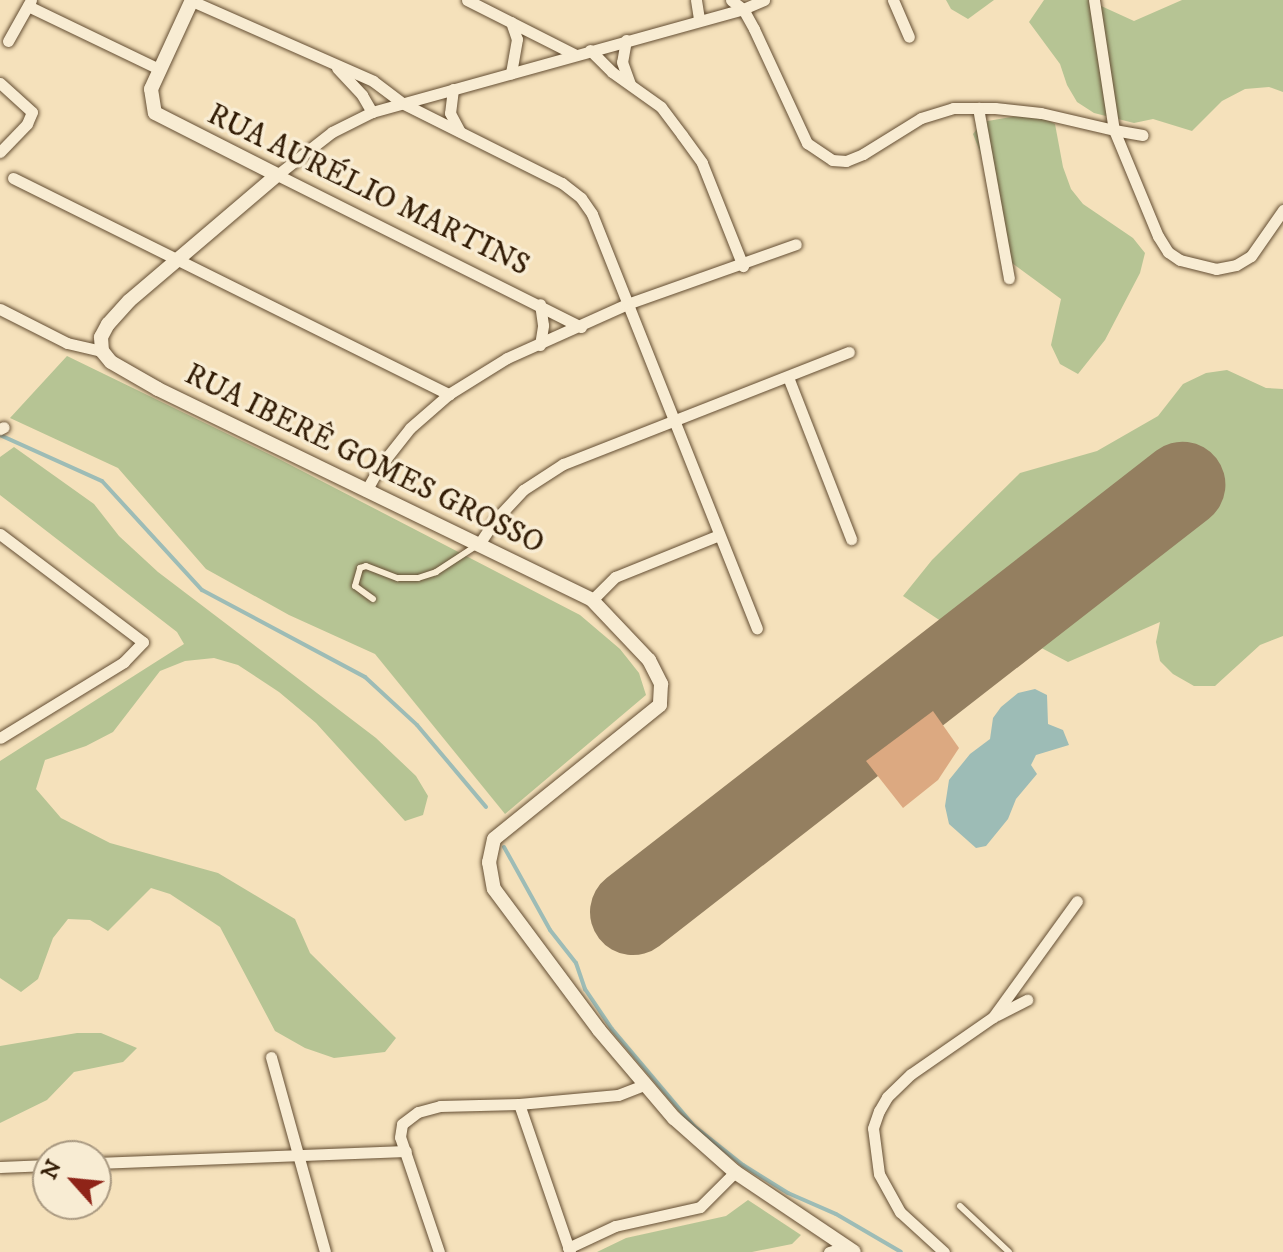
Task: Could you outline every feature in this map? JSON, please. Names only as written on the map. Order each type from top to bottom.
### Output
[{"type":"street","points":[[8,41],[30,3],[159,69],[192,0],[373,81],[402,103],[562,183],[581,198],[592,214],[757,628]]},
{"type":"street","points":[[467,0],[574,54]]},
{"type":"street","points":[[696,0],[699,20]]},
{"type":"street","points":[[731,0],[743,9],[807,143],[832,160],[846,161],[863,154],[921,118],[953,108],[1041,113],[1143,135]]},
{"type":"street","points":[[102,351],[101,337],[108,324],[129,301],[332,132],[372,112],[743,9],[764,0]]},
{"type":"street","points":[[893,0],[909,37]]},
{"type":"street","points":[[1094,0],[1114,130],[1158,236],[1168,252],[1180,260],[1216,269],[1236,265],[1251,256],[1283,210]]},
{"type":"street","points":[[510,21],[517,39],[511,73]]},
{"type":"street","points":[[626,40],[622,62],[630,84]]},
{"type":"street","points":[[590,50],[661,107],[702,163],[743,266]]},
{"type":"street","points":[[334,65],[362,95],[372,112]]},
{"type":"street","name":"RUA AURÉLIO MARTINS","points":[[159,69],[151,89],[155,113],[164,120],[581,327]]},
{"type":"street","points":[[0,83],[32,112],[27,124],[0,152]]},
{"type":"street","points":[[453,89],[450,113],[461,133]]},
{"type":"street","points":[[978,108],[1009,278]]},
{"type":"street","points":[[13,178],[449,394]]},
{"type":"street","points":[[366,491],[380,466],[410,428],[449,394],[507,358],[627,304],[743,266],[796,244]]},
{"type":"street","points":[[540,304],[543,325],[540,345]]},
{"type":"street","name":"RUA IBERÊ GOMES GROSSO","points":[[0,309],[67,343],[102,351],[111,362],[158,389],[592,600],[649,660],[661,684],[660,705],[494,839],[489,862],[494,889],[556,975],[644,1085]]},
{"type":"street","points":[[479,544],[509,503],[563,464],[849,352]]},
{"type":"street","points":[[788,377],[851,539]]},
{"type":"street","points":[[0,534],[143,642],[124,662],[0,738]]},
{"type":"street","points":[[592,600],[615,577],[719,535]]},
{"type":"street","points":[[993,1017],[1077,901]]},
{"type":"street","points":[[944,1252],[900,1212],[879,1174],[873,1128],[887,1097],[911,1074],[993,1017],[1027,1000]]},
{"type":"street","points":[[271,1057],[325,1252]]},
{"type":"street","points":[[439,1252],[400,1137],[402,1124],[418,1112],[440,1106],[519,1104],[618,1095],[644,1085],[704,1148],[850,1250]]},
{"type":"street","points":[[519,1104],[569,1250],[615,1226],[700,1207],[735,1172]]},
{"type":"street","points":[[112,1162],[406,1151]]},
{"type":"street","points":[[0,1167],[32,1166]]},
{"type":"street","points":[[829,1252],[850,1250]]},
{"type":"lane","points":[[373,599],[355,586],[360,568],[366,566],[398,578],[418,578],[436,572],[479,544]]},
{"type":"lane","points":[[960,1206],[1009,1252]]},
{"type":"green space","points":[[946,0],[994,0],[968,19],[951,9]]},
{"type":"green space","points":[[1044,0],[1088,0],[1134,21],[1182,0],[1283,0],[1283,92],[1269,87],[1245,89],[1222,101],[1192,131],[1153,119],[1134,123],[1094,113],[1077,102],[1060,64],[1029,22]]},
{"type":"green space","points":[[1034,113],[1055,124],[1063,167],[1071,189],[1083,204],[1133,238],[1145,253],[1140,273],[1105,340],[1078,374],[1060,364],[1051,345],[1061,299],[1012,263],[991,180],[973,134],[982,122]]},
{"type":"green space","points":[[67,356],[279,459],[580,615],[620,649],[639,673],[646,695],[505,814],[375,654],[289,615],[206,569],[118,468],[10,418]]},
{"type":"green space","points":[[1227,370],[1266,388],[1283,389],[1283,636],[1260,645],[1215,686],[1194,686],[1173,674],[1160,661],[1156,642],[1160,622],[1068,662],[1032,643],[1058,615],[1160,546],[1187,494],[1176,479],[1166,491],[1016,609],[959,633],[903,596],[932,560],[1020,473],[1097,451],[1158,416],[1183,384],[1206,373]]},
{"type":"green space","points":[[14,447],[94,504],[119,536],[158,572],[376,738],[416,776],[428,796],[423,815],[405,821],[316,723],[279,692],[238,665],[214,658],[185,661],[160,671],[113,732],[86,746],[45,760],[36,789],[61,818],[110,843],[218,873],[295,919],[310,953],[396,1038],[385,1052],[334,1058],[305,1048],[275,1031],[220,927],[170,894],[151,888],[108,931],[90,920],[68,919],[53,938],[38,979],[21,992],[0,978],[0,761],[184,644],[177,632],[0,495],[0,457]]},
{"type":"green space","points":[[77,1033],[101,1033],[137,1048],[123,1062],[74,1072],[47,1100],[0,1123],[0,1046]]},
{"type":"green space","points":[[748,1200],[801,1235],[792,1244],[752,1252],[597,1252],[626,1238],[726,1216]]},
{"type":"water","points":[[1035,689],[1047,695],[1048,724],[1063,730],[1069,745],[1036,755],[1031,765],[1037,774],[1016,799],[1008,819],[986,846],[976,848],[949,824],[945,806],[949,780],[970,754],[990,739],[993,718],[1001,707],[1018,693]]},
{"type":"building","points":[[933,711],[959,748],[938,780],[903,808],[866,761]]},
{"type":"waterway","points":[[0,435],[102,481],[202,590],[365,677],[417,725],[486,807]]},
{"type":"waterway","points":[[504,847],[550,930],[576,963],[585,989],[612,1029],[694,1126],[743,1165],[788,1193],[836,1214],[901,1252]]},
{"type":"runway","points":[[633,912],[1182,485]]}]
